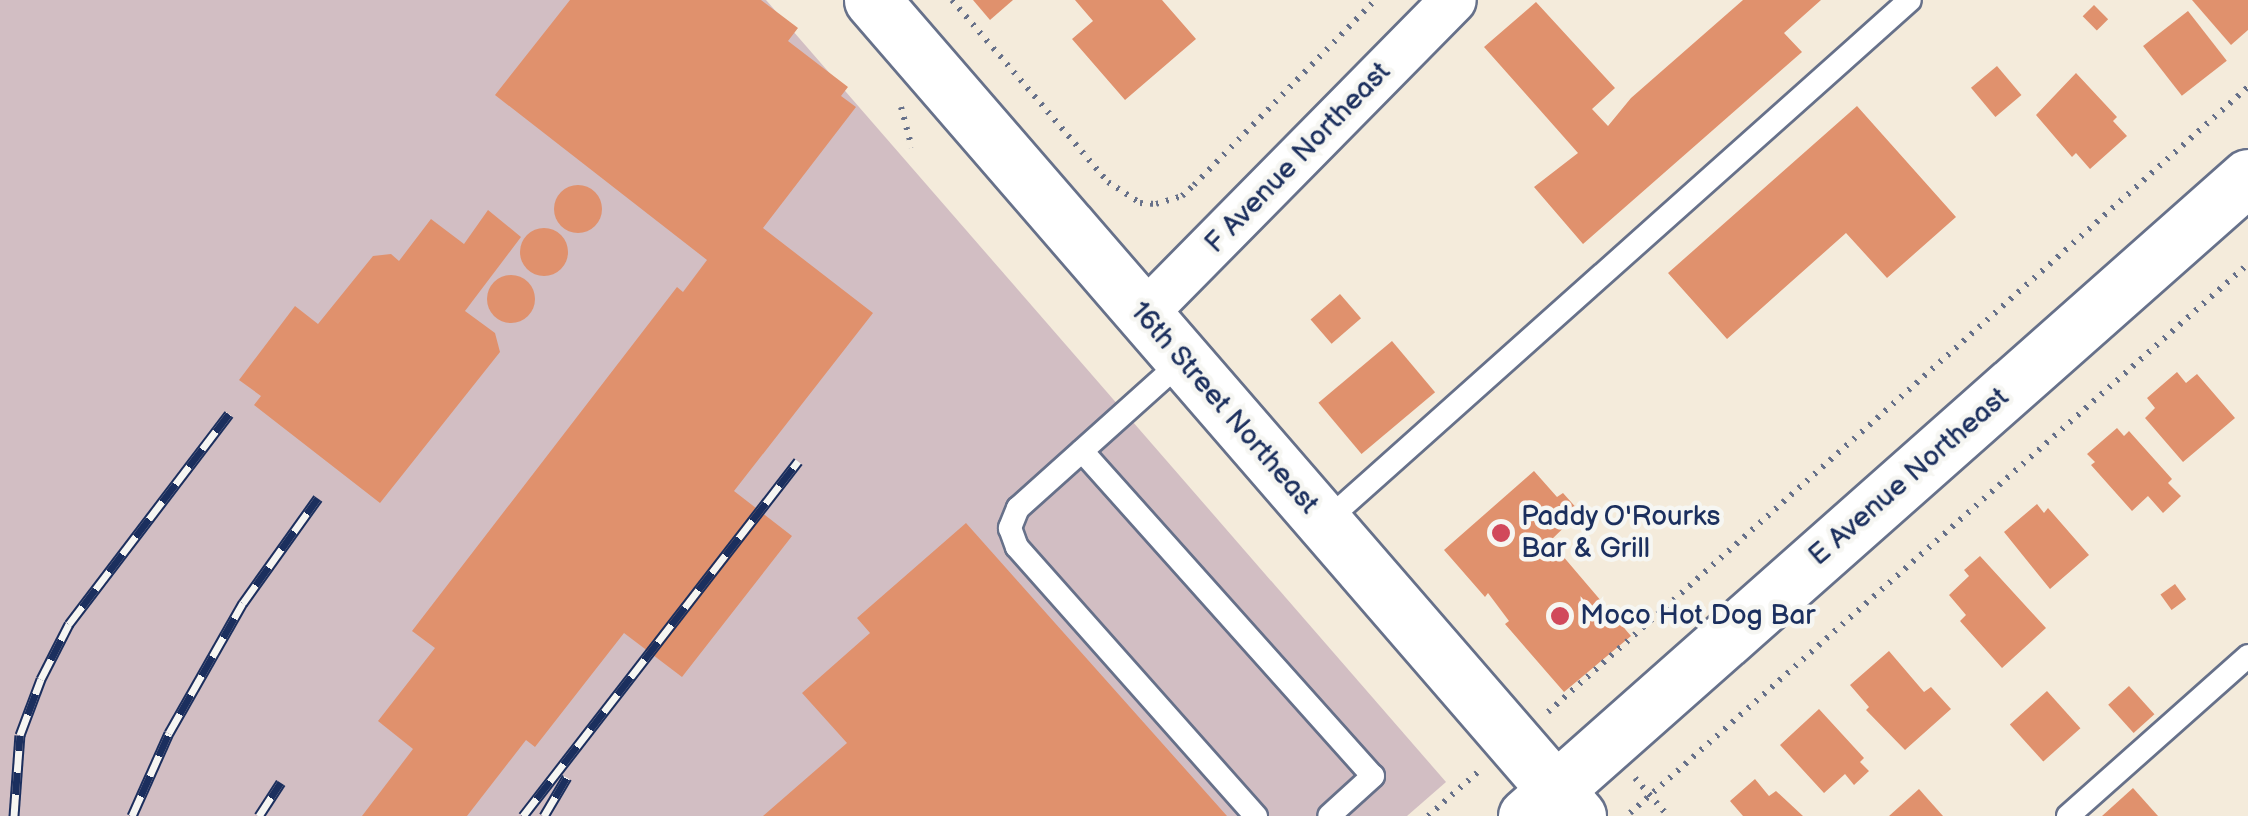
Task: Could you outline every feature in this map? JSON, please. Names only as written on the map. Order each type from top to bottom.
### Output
[{"type":"street","name":"16th Street Northeast","points":[[872,0],[1572,809]]},
{"type":"street","name":"F Avenue Northeast","points":[[1143,314],[1453,0]]},
{"type":"street","name":"E Avenue Northeast","points":[[1572,809],[2248,178]]},
{"type":"lane","points":[[1324,523],[1910,0]]},
{"type":"lane","points":[[1182,362],[1018,508],[1010,528],[1017,548],[1256,816]]},
{"type":"lane","points":[[1082,451],[1373,776],[1329,816]]},
{"type":"lane","points":[[2068,816],[2248,656]]},
{"type":"path","points":[[952,0],[1108,182],[1140,202],[1156,204],[1182,196],[1194,185],[1374,0]]},
{"type":"path","points":[[1545,714],[2248,87]]},
{"type":"path","points":[[1572,809],[1650,796],[2248,264]]},
{"type":"path","points":[[1428,816],[1484,767]]},
{"type":"path","points":[[1630,774],[1668,816]]},
{"type":"shaded area","points":[[0,0],[766,0],[1446,782],[1407,816],[0,816]]},
{"type":"building","points":[[570,0],[761,0],[798,28],[788,41],[848,87],[841,96],[856,107],[763,228],[873,313],[734,491],[792,536],[682,677],[624,633],[535,747],[526,740],[467,816],[362,816],[413,749],[378,721],[435,648],[412,631],[677,287],[683,292],[707,260],[495,95]]},
{"type":"building","points":[[973,0],[1013,0],[990,20]]},
{"type":"building","points":[[1075,0],[1162,0],[1196,39],[1125,100],[1072,39],[1093,21]]},
{"type":"building","points":[[1743,0],[1821,0],[1784,33],[1802,52],[1583,244],[1534,187],[1578,153],[1484,47],[1536,2],[1615,88],[1592,109],[1608,126],[1631,98]]},
{"type":"building","points":[[2192,0],[2248,0],[2248,30],[2231,45]]},
{"type":"building","points":[[2094,5],[2108,19],[2097,30],[2083,16]]},
{"type":"building","points":[[2188,11],[2227,61],[2182,96],[2143,46]]},
{"type":"building","points":[[1997,66],[2021,95],[1995,117],[1971,88]]},
{"type":"building","points":[[2076,73],[2117,117],[2113,121],[2127,136],[2090,169],[2076,153],[2072,157],[2036,115]]},
{"type":"building","points":[[1857,106],[1956,217],[1887,278],[1846,233],[1727,339],[1668,273]]},
{"type":"building","points":[[578,185],[595,192],[602,209],[595,226],[578,233],[561,226],[554,209],[561,192]]},
{"type":"building","points":[[488,210],[521,237],[465,311],[495,333],[500,352],[380,503],[254,405],[261,396],[239,380],[295,306],[318,324],[373,256],[391,254],[399,261],[431,219],[464,244]]},
{"type":"building","points":[[544,228],[561,235],[568,252],[561,269],[544,276],[527,269],[520,252],[527,235]]},
{"type":"building","points":[[511,275],[528,282],[535,299],[528,316],[511,323],[494,316],[487,299],[494,282]]},
{"type":"building","points":[[1340,294],[1361,318],[1332,344],[1311,320]]},
{"type":"building","points":[[1392,341],[1435,392],[1362,454],[1318,403]]},
{"type":"building","points":[[2177,372],[2186,383],[2197,374],[2235,418],[2183,462],[2145,418],[2155,408],[2147,398]]},
{"type":"building","points":[[2117,428],[2124,436],[2129,431],[2172,479],[2168,483],[2181,496],[2163,513],[2148,496],[2132,511],[2091,465],[2095,462],[2087,454]]},
{"type":"building","points":[[1534,471],[1557,497],[1563,493],[1580,512],[1550,541],[1631,636],[1564,692],[1505,624],[1509,621],[1488,593],[1485,597],[1444,550]]},
{"type":"building","points":[[2037,504],[2044,513],[2048,508],[2089,555],[2050,589],[2004,532]]},
{"type":"building","points":[[966,523],[1227,816],[763,816],[847,743],[802,693],[870,633],[857,618]]},
{"type":"building","points":[[1980,556],[2046,628],[2002,668],[1960,621],[1966,615],[1949,595],[1969,576],[1964,570]]},
{"type":"building","points":[[2175,584],[2186,599],[2172,610],[2160,595]]},
{"type":"building","points":[[1889,651],[1924,692],[1931,687],[1951,709],[1905,750],[1866,710],[1869,707],[1850,685]]},
{"type":"building","points":[[2129,686],[2154,714],[2134,733],[2108,705]]},
{"type":"building","points":[[2047,691],[2080,728],[2043,762],[2010,724]]},
{"type":"building","points":[[1819,709],[1864,758],[1860,762],[1869,771],[1854,785],[1845,774],[1824,793],[1780,745]]},
{"type":"building","points":[[1755,779],[1769,796],[1776,791],[1803,816],[1743,816],[1730,801]]},
{"type":"building","points":[[2133,788],[2158,816],[2102,816]]},
{"type":"building","points":[[1919,789],[1943,816],[1889,816]]},
{"type":"railway","points":[[14,816],[20,735],[41,679],[69,624],[229,414]]},
{"type":"railway","points":[[523,816],[798,461]]},
{"type":"railway","points":[[132,816],[169,733],[243,603],[318,498]]},
{"type":"railway","points":[[544,816],[567,777]]},
{"type":"railway","points":[[259,816],[281,782]]},
{"type":"place","name":"Paddy O'Rourks Bar & Grill","points":[[1501,533]]},
{"type":"place","name":"Moco Hot Dog Bar","points":[[1560,616]]}]
